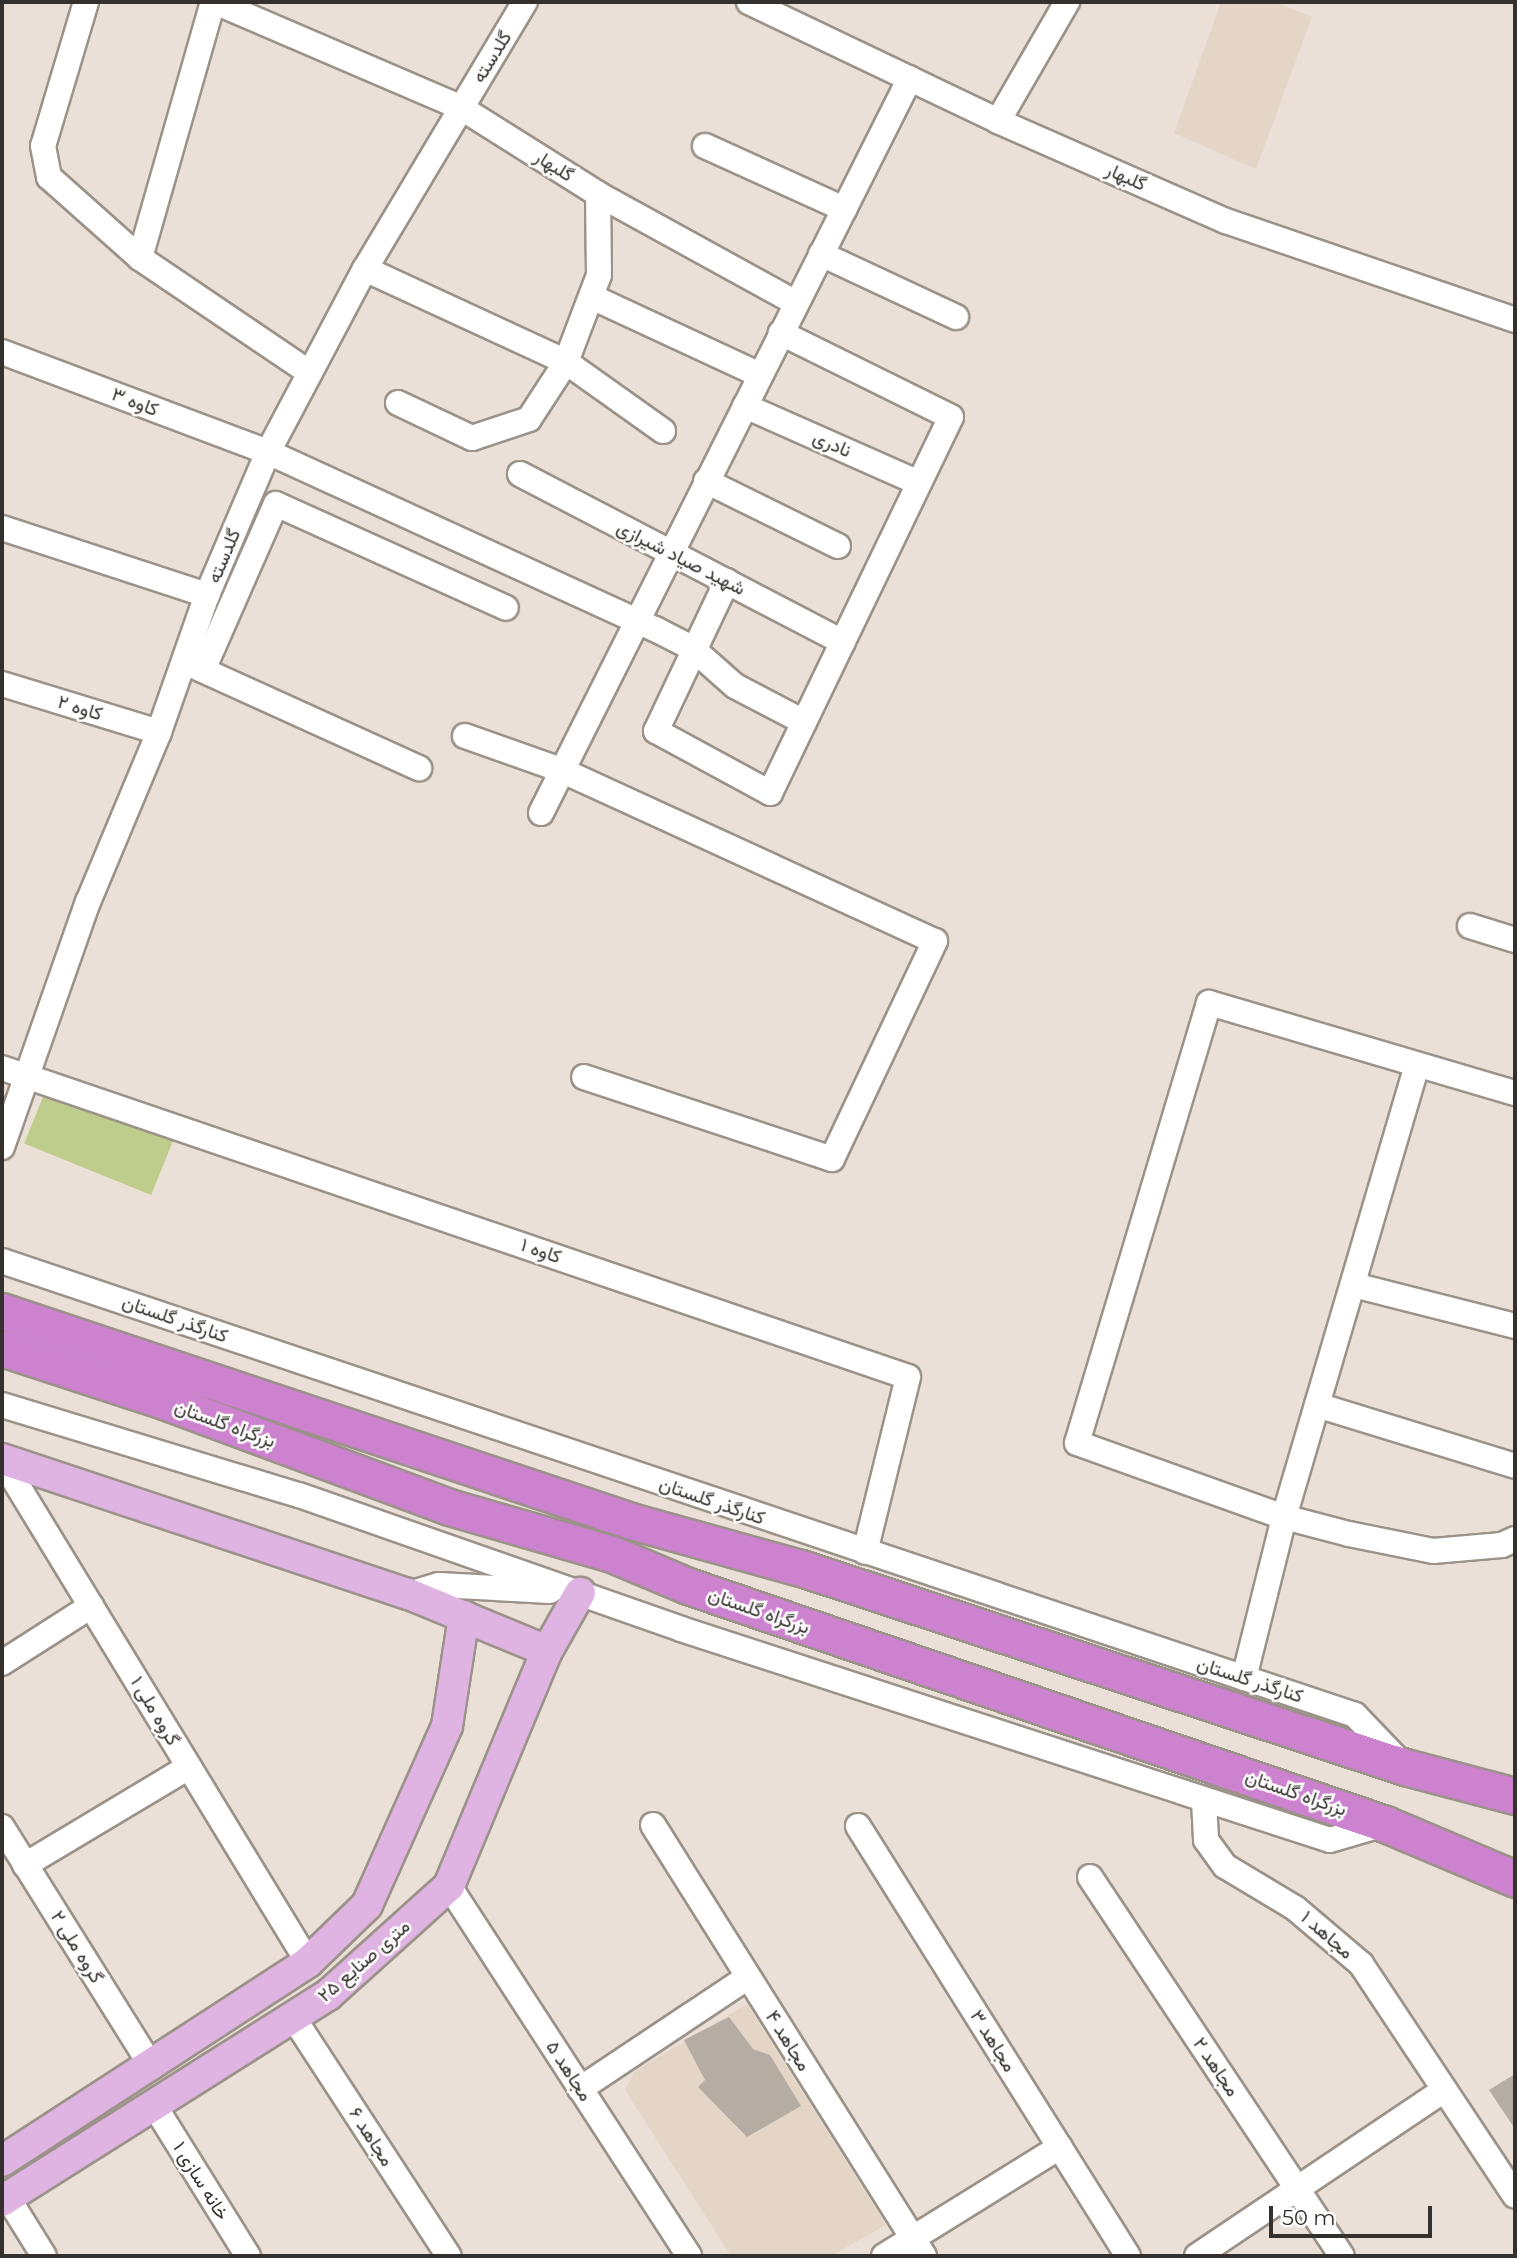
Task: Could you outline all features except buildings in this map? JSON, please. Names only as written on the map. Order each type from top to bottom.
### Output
[{"type":"highway","name":"بزرگراه گلستان","points":[[2,1311],[631,1521],[858,1588],[1405,1767],[1515,1796]]},
{"type":"highway","name":"بزرگراه گلستان","points":[[2,1348],[164,1401],[449,1507],[612,1554],[688,1586],[1385,1824],[1515,1879]]},
{"type":"highway","points":[[842,1639],[857,1629],[862,1617],[858,1588]]},
{"type":"highway","points":[[889,1655],[878,1636],[879,1625],[885,1612],[900,1602]]},
{"type":"main road","points":[[2,1459],[409,1594],[547,1651]]},
{"type":"main road","name":"۲۵ متری صنایع","points":[[4,2195],[328,1995],[449,1886],[547,1651],[580,1593]]},
{"type":"main road","name":"۲۵ متری صنایع","points":[[2,2161],[152,2067],[308,1962],[367,1905],[447,1726],[464,1616]]},
{"type":"main road","points":[[308,1962],[328,1995]]},
{"type":"street","points":[[86,2],[43,146],[49,177],[140,258],[310,373]]},
{"type":"street","points":[[140,258],[214,2]]},
{"type":"street","name":"گلبهار","points":[[214,2],[460,107],[598,194],[796,303]]},
{"type":"street","name":"گلدسته","points":[[2,1147],[88,902],[159,732],[193,666],[207,594],[268,452],[365,269],[460,107],[526,2]]},
{"type":"street","name":"گلبهار","points":[[750,2],[998,121],[1226,221],[1515,320]]},
{"type":"street","points":[[998,121],[1063,3]]},
{"type":"street","points":[[541,813],[910,78]]},
{"type":"street","points":[[705,146],[844,209]]},
{"type":"street","points":[[398,403],[472,438],[529,419],[566,362],[600,275],[598,194]]},
{"type":"street","points":[[821,254],[956,317]]},
{"type":"street","points":[[365,269],[566,362],[663,431]]},
{"type":"street","points":[[592,297],[760,375]]},
{"type":"street","points":[[727,581],[692,648],[656,731],[770,793],[951,417],[781,333]]},
{"type":"street","name":"کاوه ۳","points":[[2,352],[268,452],[636,621],[692,648],[735,686],[804,722]]},
{"type":"street","name":"نادری","points":[[745,406],[919,483]]},
{"type":"street","name":"شهید صیاد شیرازی","points":[[520,474],[843,642]]},
{"type":"street","points":[[706,481],[838,546]]},
{"type":"street","points":[[419,768],[193,666],[276,504],[506,608]]},
{"type":"street","points":[[2,528],[207,594]]},
{"type":"street","name":"کاوه ۲","points":[[2,684],[159,732]]},
{"type":"street","points":[[465,736],[561,770],[935,941],[832,1159],[584,1077]]},
{"type":"street","points":[[1470,926],[1515,940]]},
{"type":"street","points":[[1515,1093],[1209,1003],[1077,1443],[1284,1517],[1433,1552],[1502,1545],[1515,1539]]},
{"type":"street","points":[[1244,1678],[1284,1517],[1417,1065]]},
{"type":"street","name":"کاوه ۱","points":[[2,1068],[908,1377],[865,1552]]},
{"type":"street","name":"کنارگذر گلستان","points":[[2,1261],[1355,1715],[1405,1767]]},
{"type":"street","points":[[1354,1285],[1515,1326]]},
{"type":"street","points":[[2,1405],[299,1495],[580,1593],[1330,1840],[1385,1824]]},
{"type":"street","points":[[1317,1405],[1515,1466]]},
{"type":"street","name":"گروه ملی ۱","points":[[2,1459],[308,1962]]},
{"type":"street","points":[[409,1594],[439,1586],[580,1593]]},
{"type":"street","points":[[2,1663],[91,1606]]},
{"type":"street","points":[[25,1865],[189,1767]]},
{"type":"street","name":"۱ مجاهد","points":[[1203,1800],[1206,1840],[1225,1866],[1295,1908],[1361,1964],[1515,2196]]},
{"type":"street","name":"مجاهد ۴","points":[[653,1825],[918,2247]]},
{"type":"street","name":"گروه ملی ۲","points":[[2,1826],[152,2067]]},
{"type":"street","name":"مجاهد ۳","points":[[858,1826],[1128,2256]]},
{"type":"street","name":"مجاهد ۲","points":[[1090,1878],[1342,2256]]},
{"type":"street","name":"۵ مجاهد","points":[[449,1886],[689,2256]]},
{"type":"street","points":[[580,2089],[748,1977]]},
{"type":"street","name":"۶ مجاهد","points":[[293,2017],[449,2256]]},
{"type":"street","points":[[1197,2256],[1444,2090]]},
{"type":"street","name":"خانه سازی ۱","points":[[153,2105],[248,2256]]},
{"type":"street","points":[[884,2256],[918,2247],[1060,2147]]},
{"type":"street","points":[[4,2195],[44,2256]]},
{"type":"shaded area","points":[[1221,2],[1275,2],[1312,17],[1256,169],[1174,133]]},
{"type":"shaded area","points":[[747,2004],[886,2225],[831,2256],[731,2256],[625,2090],[635,2071]]},
{"type":"green space","points":[[47,1087],[174,1138],[151,1195],[24,1144]]}]
